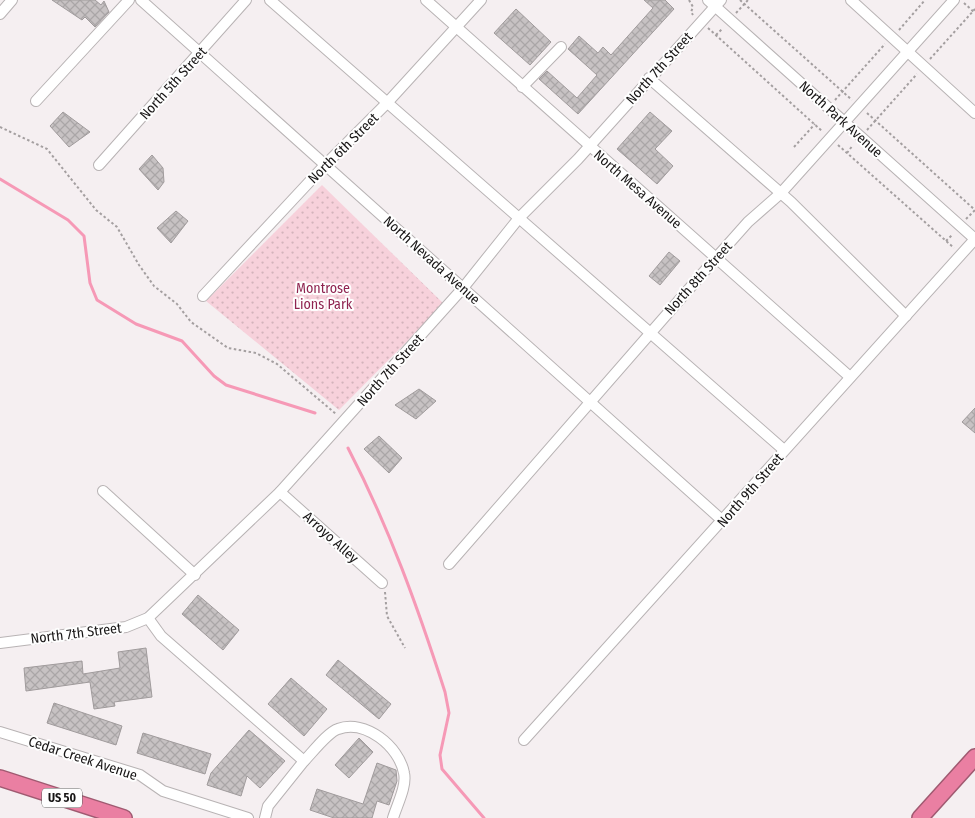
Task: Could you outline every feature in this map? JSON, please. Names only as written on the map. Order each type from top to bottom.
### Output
[{"type":"highway","points":[[920,818],[975,757]]},
{"type":"highway","name":"US 50","points":[[0,778],[124,818]]},
{"type":"street","points":[[0,14],[12,0]]},
{"type":"street","points":[[36,101],[129,0]]},
{"type":"street","name":"North Nevada Avenue","points":[[141,0],[723,521]]},
{"type":"street","name":"North 5th Street","points":[[99,165],[246,0]]},
{"type":"street","points":[[270,0],[784,450]]},
{"type":"street","name":"North Mesa Avenue","points":[[426,0],[850,378]]},
{"type":"street","name":"North 6th Street","points":[[203,296],[325,165],[387,103],[481,0]]},
{"type":"street","points":[[851,0],[975,113]]},
{"type":"street","name":"North 8th Street","points":[[449,564],[748,222],[781,193],[954,0]]},
{"type":"street","name":"North 7th Street","points":[[0,643],[126,627],[148,618],[280,492],[463,288],[519,218],[588,146],[700,21],[714,2]]},
{"type":"street","name":"North Park Avenue","points":[[714,2],[975,239]]},
{"type":"street","points":[[522,87],[561,47]]},
{"type":"street","points":[[649,78],[781,193],[906,316]]},
{"type":"street","name":"North 9th Street","points":[[524,740],[975,239]]},
{"type":"street","points":[[103,491],[194,575]]},
{"type":"street","name":"Arroyo Alley","points":[[280,492],[382,583]]},
{"type":"street","points":[[148,618],[161,636],[304,761]]},
{"type":"street","points":[[265,818],[268,806],[304,761],[336,729],[354,725],[369,730],[384,742],[400,760],[405,775],[393,818]]},
{"type":"street","name":"Cedar Creek Avenue","points":[[0,732],[140,775],[163,791],[248,818]]},
{"type":"path","points":[[689,0],[693,7],[691,12],[700,21],[961,255]]},
{"type":"path","points":[[744,4],[748,0]]},
{"type":"path","points":[[843,92],[925,0]]},
{"type":"path","points":[[961,0],[974,11]]},
{"type":"path","points":[[794,147],[815,124]]},
{"type":"path","points":[[0,127],[47,150],[96,210],[116,227],[139,266],[154,286],[177,304],[191,322],[228,348],[256,354],[277,364],[344,421]]},
{"type":"path","points":[[382,583],[387,616],[405,648]]},
{"type":"green space","name":"Montrose Lions Park","points":[[322,185],[444,304],[339,410],[206,301]]},
{"type":"building","points":[[52,0],[95,0],[101,5],[104,1],[109,12],[95,27],[85,17],[82,20]]},
{"type":"building","points":[[644,0],[665,0],[674,9],[578,114],[539,79],[547,71],[577,98],[597,75],[568,49],[579,36],[598,53],[603,47],[611,55],[653,8]]},
{"type":"building","points":[[516,9],[551,42],[530,65],[494,33]]},
{"type":"building","points":[[63,112],[90,132],[69,147],[50,126]]},
{"type":"building","points":[[650,112],[672,131],[655,149],[673,166],[657,184],[617,149]]},
{"type":"building","points":[[152,155],[163,168],[164,182],[158,190],[139,169]]},
{"type":"building","points":[[176,211],[188,221],[171,243],[157,228]]},
{"type":"building","points":[[669,252],[680,261],[660,285],[649,276]]},
{"type":"building","points":[[419,389],[436,401],[416,419],[395,405]]},
{"type":"building","points":[[975,408],[975,433],[962,422]]},
{"type":"building","points":[[379,436],[402,458],[389,473],[364,449]]},
{"type":"building","points":[[198,595],[239,630],[223,650],[182,614]]},
{"type":"building","points":[[146,648],[152,697],[114,702],[115,706],[94,709],[90,682],[26,691],[24,668],[82,661],[83,674],[120,668],[118,652]]},
{"type":"building","points":[[338,660],[391,704],[379,719],[326,675]]},
{"type":"building","points":[[291,678],[327,709],[304,736],[268,704]]},
{"type":"building","points":[[54,703],[122,726],[116,745],[47,723]]},
{"type":"building","points":[[249,730],[285,761],[260,788],[247,776],[241,796],[207,785],[211,773]]},
{"type":"building","points":[[143,733],[211,754],[205,774],[137,753]]},
{"type":"building","points":[[359,738],[373,752],[349,778],[335,765]]},
{"type":"building","points":[[377,763],[396,770],[397,781],[389,805],[377,801],[372,818],[334,818],[310,810],[317,789],[363,804]]},
{"type":"waterway","points":[[0,179],[68,220],[84,236],[90,283],[97,300],[136,324],[182,341],[214,376],[226,385],[315,413]]},
{"type":"waterway","points":[[348,448],[377,508],[402,568],[445,692],[449,713],[440,755],[442,769],[484,818]]}]
